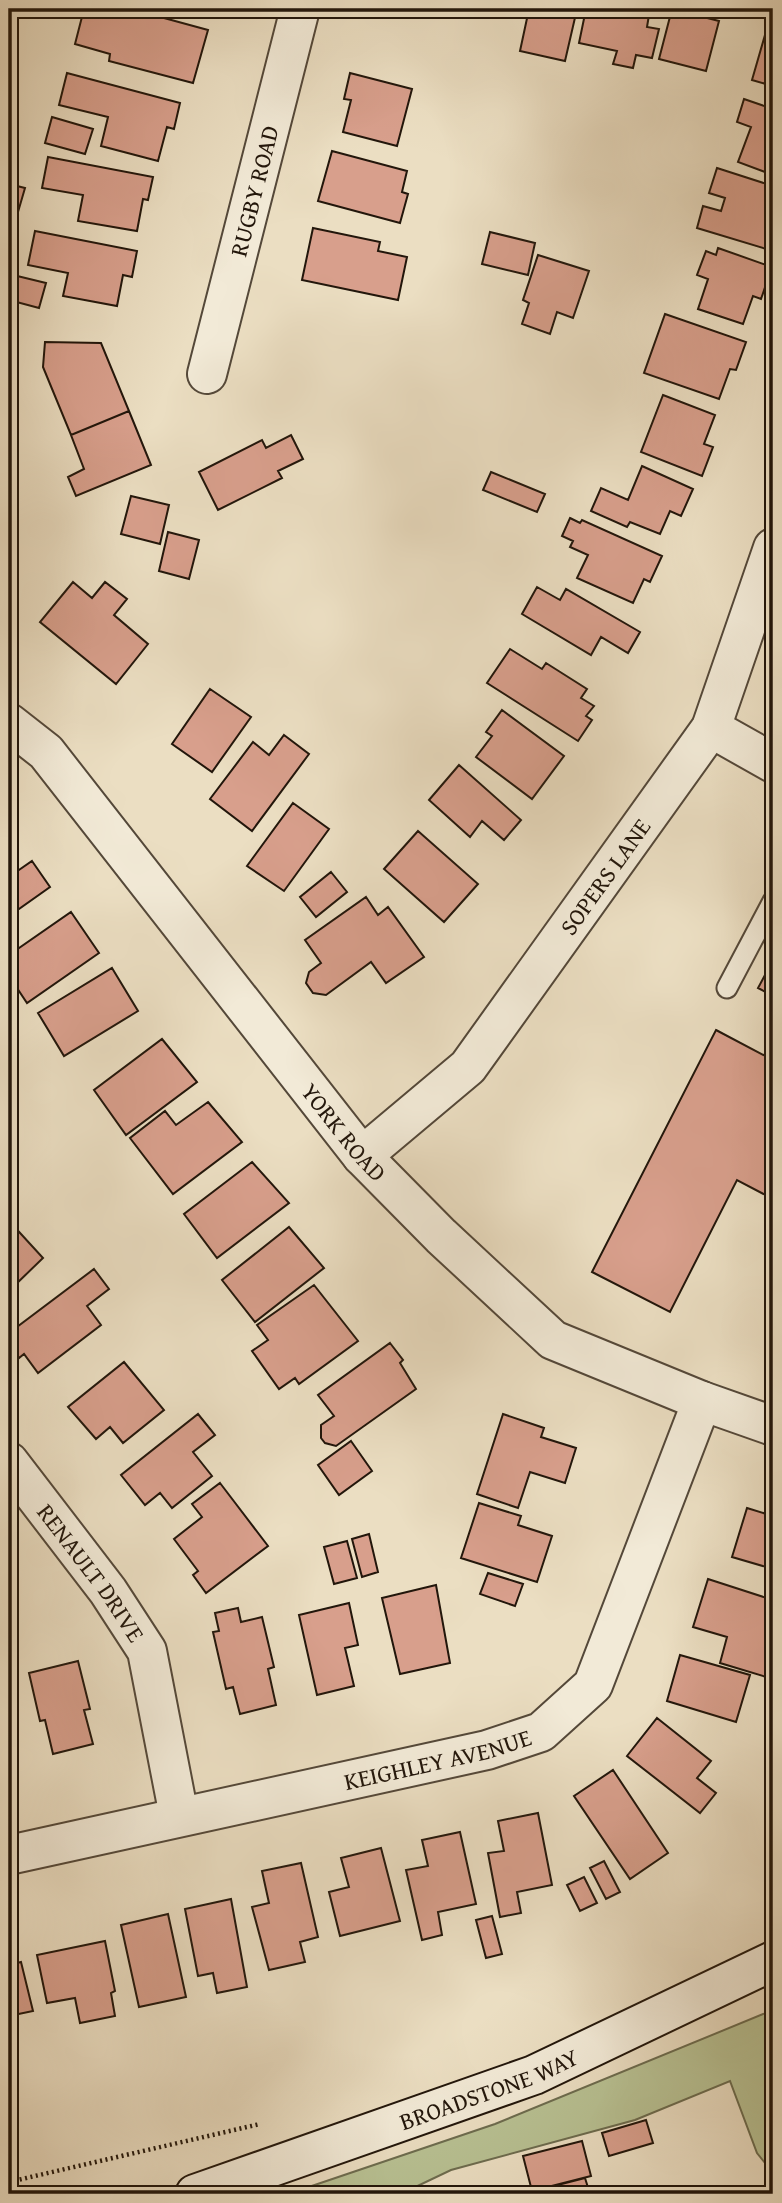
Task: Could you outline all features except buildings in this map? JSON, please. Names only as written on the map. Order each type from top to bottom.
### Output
[{"type":"street","name":"RUGBY ROAD","points":[[207,374],[300,9]]},
{"type":"street","name":"SOPERS LANE","points":[[362,1156],[468,1067],[711,728],[773,548]]},
{"type":"street","name":"YORK ROAD","points":[[9,723],[46,752],[362,1156],[441,1236],[554,1340],[702,1401],[773,1426]]},
{"type":"street","points":[[711,728],[773,763]]},
{"type":"street","name":"KEIGHLEY AVENUE","points":[[9,1855],[486,1750],[541,1732],[593,1685],[702,1401]]},
{"type":"street","name":"RENAULT DRIVE","points":[[9,1462],[108,1591],[147,1651],[179,1816]]},
{"type":"street","name":"BROADSTONE WAY","points":[[195,2194],[534,2075],[773,1961]]},
{"type":"lane","points":[[727,988],[773,901]]},
{"type":"path","points":[[9,2182],[274,2121]]},
{"type":"green space","points":[[773,2010],[773,2173],[757,2153],[730,2081],[635,2120],[451,2170],[409,2190],[411,2194],[288,2194],[495,2124]]}]
